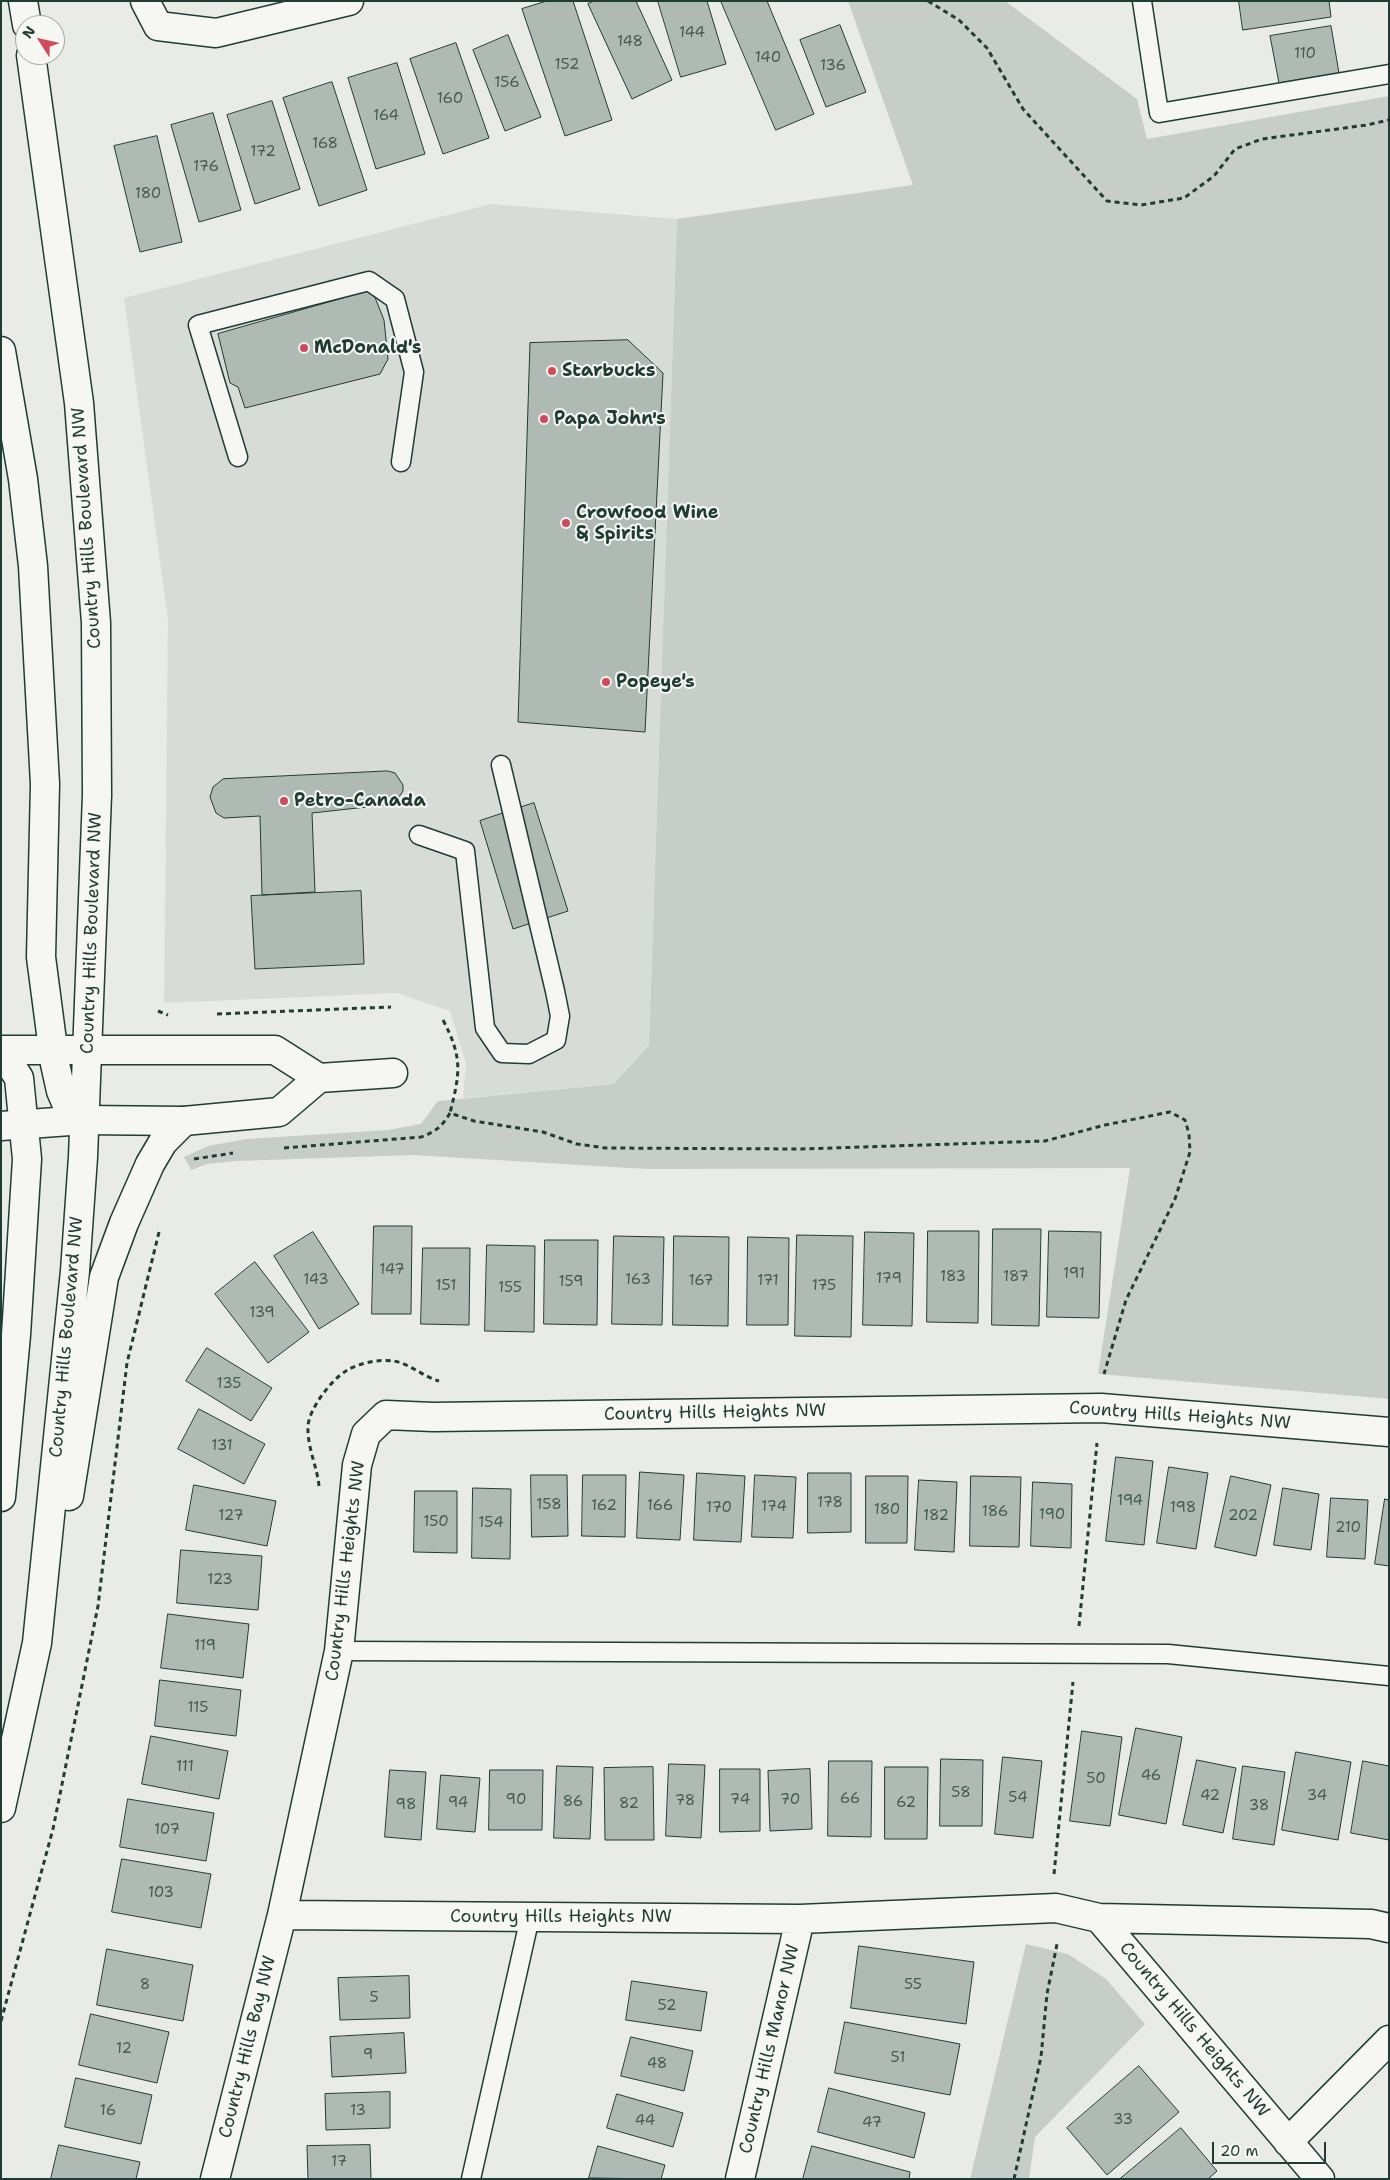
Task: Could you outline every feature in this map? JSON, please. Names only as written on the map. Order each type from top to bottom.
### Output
[{"type":"street","points":[[23,1],[25,15]]},
{"type":"street","points":[[145,1],[158,26],[216,33],[348,1]]},
{"type":"street","name":"Country Hills Boulevard NW","points":[[1,1808],[37,1643],[74,1271],[88,1050],[97,795],[96,623],[79,403],[32,65]]},
{"type":"street","points":[[1,351],[23,479],[33,566],[45,784],[41,957],[53,1050],[61,1091],[67,1105],[84,1120]]},
{"type":"street","points":[[1,1050],[275,1050],[318,1078],[394,1073]]},
{"type":"street","points":[[1,1056],[8,1061],[19,1078],[13,1125],[28,1159],[16,1336],[1,1496]]},
{"type":"street","points":[[13,1125],[84,1120],[184,1121],[279,1112],[318,1078]]},
{"type":"street","points":[[40,1619],[66,1517],[104,1277],[124,1222],[150,1164],[163,1142],[184,1121]]},
{"type":"street","name":"Country Hills Heights NW","points":[[1389,1432],[1102,1408],[433,1417],[386,1415],[366,1434],[357,1465],[339,1651],[282,1915],[800,1919],[1056,1908],[1100,1918],[1371,1924],[1389,1928]]},
{"type":"street","name":"Country Hills Bay NW","points":[[215,2179],[282,1915]]},
{"type":"street","name":"Country Hills Heights NW","points":[[1100,1918],[1320,2179]]},
{"type":"street","name":"Country Hills Manor NW","points":[[740,2179],[800,1919]]},
{"type":"street","points":[[1288,2142],[1389,2040]]},
{"type":"lane","points":[[1142,1],[1159,113],[1389,74]]},
{"type":"lane","points":[[238,457],[198,325],[369,281],[395,299],[414,372],[401,462]]},
{"type":"lane","points":[[419,835],[466,851],[485,1028],[502,1053],[529,1054],[556,1040],[560,1016],[501,764]]},
{"type":"lane","points":[[339,1651],[1168,1654],[1389,1676]]},
{"type":"lane","points":[[471,2179],[530,1917]]},
{"type":"path","points":[[209,1014],[391,1007]]},
{"type":"path","points":[[158,1011],[171,1015]]},
{"type":"path","points":[[280,1148],[420,1137],[435,1132],[444,1124],[450,1113],[458,1083],[459,1061],[450,1033],[443,1020]]},
{"type":"path","points":[[450,1113],[474,1121],[543,1132],[578,1144],[605,1148],[801,1149],[1045,1141],[1170,1112],[1185,1120],[1189,1134],[1190,1152],[1175,1199],[1126,1300],[1102,1381]]},
{"type":"path","points":[[186,1163],[193,1159],[236,1152]]},
{"type":"path","points":[[1,2021],[53,1829],[98,1606],[127,1363],[160,1229]]},
{"type":"path","points":[[320,1492],[311,1454],[308,1425],[315,1405],[325,1391],[345,1371],[374,1362],[394,1361],[443,1382]]},
{"type":"path","points":[[1014,2179],[1041,2057],[1047,1994],[1057,1944]]},
{"type":"shaded area","points":[[848,1],[1005,1],[1137,99],[1147,139],[1389,96],[1389,1399],[1098,1374],[1130,1168],[647,1169],[413,1155],[236,1161],[207,1164],[191,1170],[184,1157],[208,1146],[247,1139],[388,1130],[421,1124],[438,1101],[614,1084],[649,1045],[677,219],[913,185]]},
{"type":"shaded area","points":[[491,204],[677,219],[649,1045],[614,1084],[463,1098],[466,1064],[450,1011],[397,993],[164,1003],[168,620],[124,298]]},
{"type":"shaded area","points":[[1026,1944],[1068,1954],[1106,1979],[1145,2024],[1035,2137],[1029,2179],[970,2179]]},
{"type":"building","points":[[547,1],[573,1],[612,120],[565,136],[522,9]]},
{"type":"building","points":[[594,1],[636,1],[672,80],[632,99],[588,4]]},
{"type":"building","points":[[658,1],[707,1],[726,64],[681,77]]},
{"type":"building","points":[[721,1],[767,1],[814,114],[776,130]]},
{"type":"building","points":[[1239,1],[1329,1],[1331,17],[1243,30]]},
{"type":"building","points":[[840,25],[866,92],[826,107],[800,40]]},
{"type":"building","points":[[1331,26],[1339,73],[1279,83],[1270,36]]},
{"type":"building","points":[[508,35],[541,117],[505,131],[473,50]]},
{"type":"building","points":[[456,43],[489,138],[443,154],[410,59]]},
{"type":"building","points":[[397,63],[425,154],[376,169],[348,78]]},
{"type":"building","points":[[332,82],[367,190],[319,206],[283,98]]},
{"type":"building","points":[[272,101],[300,189],[255,204],[227,115]]},
{"type":"building","points":[[213,113],[241,210],[199,222],[171,125]]},
{"type":"building","points":[[157,136],[182,242],[140,252],[114,146]]},
{"type":"building","name":"McDonald's","points":[[372,290],[384,320],[388,359],[380,374],[245,408],[238,387],[230,383],[218,334]]},
{"type":"building","points":[[628,340],[663,373],[645,732],[518,722],[530,343]]},
{"type":"building","points":[[388,771],[395,773],[403,785],[403,791],[394,804],[312,813],[315,892],[262,895],[260,816],[224,818],[216,813],[210,797],[213,787],[223,779]]},
{"type":"building","points":[[534,803],[568,911],[513,929],[480,821]]},
{"type":"building","points":[[361,891],[364,964],[255,969],[251,896]]},
{"type":"building","points":[[374,1226],[412,1226],[411,1314],[372,1314]]},
{"type":"building","points":[[993,1229],[1041,1229],[1039,1326],[992,1325]]},
{"type":"building","points":[[928,1231],[979,1231],[978,1323],[927,1322]]},
{"type":"building","points":[[1049,1231],[1101,1232],[1099,1318],[1047,1317]]},
{"type":"building","points":[[313,1232],[359,1304],[319,1329],[274,1256]]},
{"type":"building","points":[[865,1232],[914,1233],[912,1326],[863,1325]]},
{"type":"building","points":[[797,1235],[853,1236],[851,1337],[795,1336]]},
{"type":"building","points":[[614,1236],[664,1237],[662,1325],[612,1324]]},
{"type":"building","points":[[674,1236],[729,1237],[728,1326],[673,1325]]},
{"type":"building","points":[[748,1237],[789,1238],[788,1325],[747,1325]]},
{"type":"building","points":[[545,1240],[598,1240],[597,1325],[544,1324]]},
{"type":"building","points":[[487,1245],[535,1246],[534,1332],[485,1331]]},
{"type":"building","points":[[423,1248],[470,1248],[469,1325],[421,1324]]},
{"type":"building","points":[[255,1262],[309,1332],[268,1363],[215,1294]]},
{"type":"building","points":[[207,1348],[272,1388],[251,1421],[186,1381]]},
{"type":"building","points":[[199,1409],[265,1444],[244,1484],[178,1449]]},
{"type":"building","points":[[1116,1457],[1153,1461],[1144,1545],[1106,1541]]},
{"type":"building","points":[[1169,1467],[1208,1473],[1196,1549],[1157,1543]]},
{"type":"building","points":[[640,1472],[684,1475],[680,1540],[637,1538]]},
{"type":"building","points":[[697,1473],[745,1476],[741,1542],[694,1540]]},
{"type":"building","points":[[808,1473],[851,1473],[851,1532],[808,1533]]},
{"type":"building","points":[[531,1475],[567,1475],[568,1536],[532,1537]]},
{"type":"building","points":[[583,1475],[626,1475],[625,1537],[582,1536]]},
{"type":"building","points":[[755,1475],[796,1477],[793,1538],[752,1537]]},
{"type":"building","points":[[866,1476],[908,1476],[907,1543],[866,1543]]},
{"type":"building","points":[[971,1476],[1021,1477],[1019,1547],[970,1546]]},
{"type":"building","points":[[1231,1476],[1271,1485],[1256,1556],[1215,1547]]},
{"type":"building","points":[[919,1480],[957,1482],[954,1552],[915,1550]]},
{"type":"building","points":[[1033,1482],[1072,1484],[1071,1548],[1031,1546]]},
{"type":"building","points":[[194,1485],[276,1501],[267,1546],[186,1530]]},
{"type":"building","points":[[473,1488],[511,1489],[510,1559],[472,1558]]},
{"type":"building","points":[[1283,1488],[1319,1494],[1311,1550],[1274,1545]]},
{"type":"building","points":[[415,1491],[457,1491],[457,1553],[414,1552]]},
{"type":"building","points":[[1331,1498],[1368,1500],[1365,1559],[1327,1557]]},
{"type":"building","points":[[1385,1499],[1389,1500],[1389,1566],[1375,1564]]},
{"type":"building","points":[[181,1550],[262,1556],[258,1610],[177,1603]]},
{"type":"building","points":[[168,1614],[249,1624],[243,1678],[161,1668]]},
{"type":"building","points":[[160,1680],[241,1690],[236,1736],[155,1726]]},
{"type":"building","points":[[1136,1728],[1182,1737],[1166,1824],[1119,1815]]},
{"type":"building","points":[[1082,1731],[1122,1737],[1110,1826],[1070,1821]]},
{"type":"building","points":[[151,1736],[228,1751],[219,1799],[142,1784]]},
{"type":"building","points":[[1296,1752],[1351,1762],[1338,1840],[1282,1830]]},
{"type":"building","points":[[1003,1757],[1042,1761],[1033,1838],[995,1834]]},
{"type":"building","points":[[941,1759],[983,1760],[982,1826],[940,1826]]},
{"type":"building","points":[[1197,1760],[1236,1768],[1223,1833],[1183,1825]]},
{"type":"building","points":[[829,1761],[872,1761],[871,1837],[828,1836]]},
{"type":"building","points":[[1363,1761],[1389,1766],[1389,1840],[1351,1833]]},
{"type":"building","points":[[669,1764],[705,1765],[701,1838],[666,1836]]},
{"type":"building","points":[[557,1766],[593,1767],[590,1839],[554,1838]]},
{"type":"building","points":[[1243,1766],[1285,1772],[1274,1845],[1233,1839]]},
{"type":"building","points":[[653,1767],[654,1840],[605,1840],[604,1768]]},
{"type":"building","points":[[885,1767],[928,1767],[927,1839],[885,1839]]},
{"type":"building","points":[[720,1769],[760,1769],[760,1831],[720,1832]]},
{"type":"building","points":[[810,1769],[812,1829],[770,1831],[768,1771]]},
{"type":"building","points":[[390,1770],[426,1772],[421,1840],[385,1837]]},
{"type":"building","points":[[490,1770],[543,1770],[542,1830],[489,1830]]},
{"type":"building","points":[[441,1775],[480,1778],[475,1832],[437,1829]]},
{"type":"building","points":[[128,1799],[214,1813],[206,1861],[120,1847]]},
{"type":"building","points":[[122,1859],[211,1874],[201,1928],[112,1912]]},
{"type":"building","points":[[859,1946],[974,1962],[966,2024],[851,2008]]},
{"type":"building","points":[[107,1949],[193,1965],[183,2021],[97,2005]]},
{"type":"building","points":[[409,1976],[410,2018],[340,2020],[338,1978]]},
{"type":"building","points":[[632,1981],[707,1992],[701,2031],[626,2020]]},
{"type":"building","points":[[91,2014],[169,2032],[157,2083],[79,2065]]},
{"type":"building","points":[[845,2022],[960,2044],[950,2095],[835,2073]]},
{"type":"building","points":[[404,2033],[406,2073],[332,2077],[330,2037]]},
{"type":"building","points":[[631,2037],[693,2051],[684,2091],[621,2076]]},
{"type":"building","points":[[1139,2066],[1179,2112],[1107,2175],[1067,2128]]},
{"type":"building","points":[[76,2078],[152,2095],[141,2144],[65,2127]]},
{"type":"building","points":[[829,2088],[925,2113],[914,2158],[818,2132]]},
{"type":"building","points":[[390,2092],[390,2128],[326,2130],[325,2094]]},
{"type":"building","points":[[617,2094],[683,2113],[673,2147],[607,2128]]},
{"type":"building","points":[[1181,2128],[1217,2171],[1208,2179],[1120,2179]]},
{"type":"building","points":[[59,2145],[140,2162],[136,2179],[51,2179]]},
{"type":"building","points":[[370,2145],[371,2179],[308,2179],[307,2146]]},
{"type":"building","points":[[598,2146],[665,2165],[661,2179],[589,2178]]},
{"type":"building","points":[[812,2146],[910,2172],[909,2179],[803,2179]]},
{"type":"place","name":"McDonald's","points":[[304,348]]},
{"type":"place","name":"Starbucks","points":[[552,371]]},
{"type":"place","name":"Papa John's","points":[[544,419]]},
{"type":"place","name":"Crowfood Wine & Spirits","points":[[566,523]]},
{"type":"place","name":"Popeye's","points":[[606,682]]},
{"type":"place","name":"Petro-Canada","points":[[284,801]]}]
